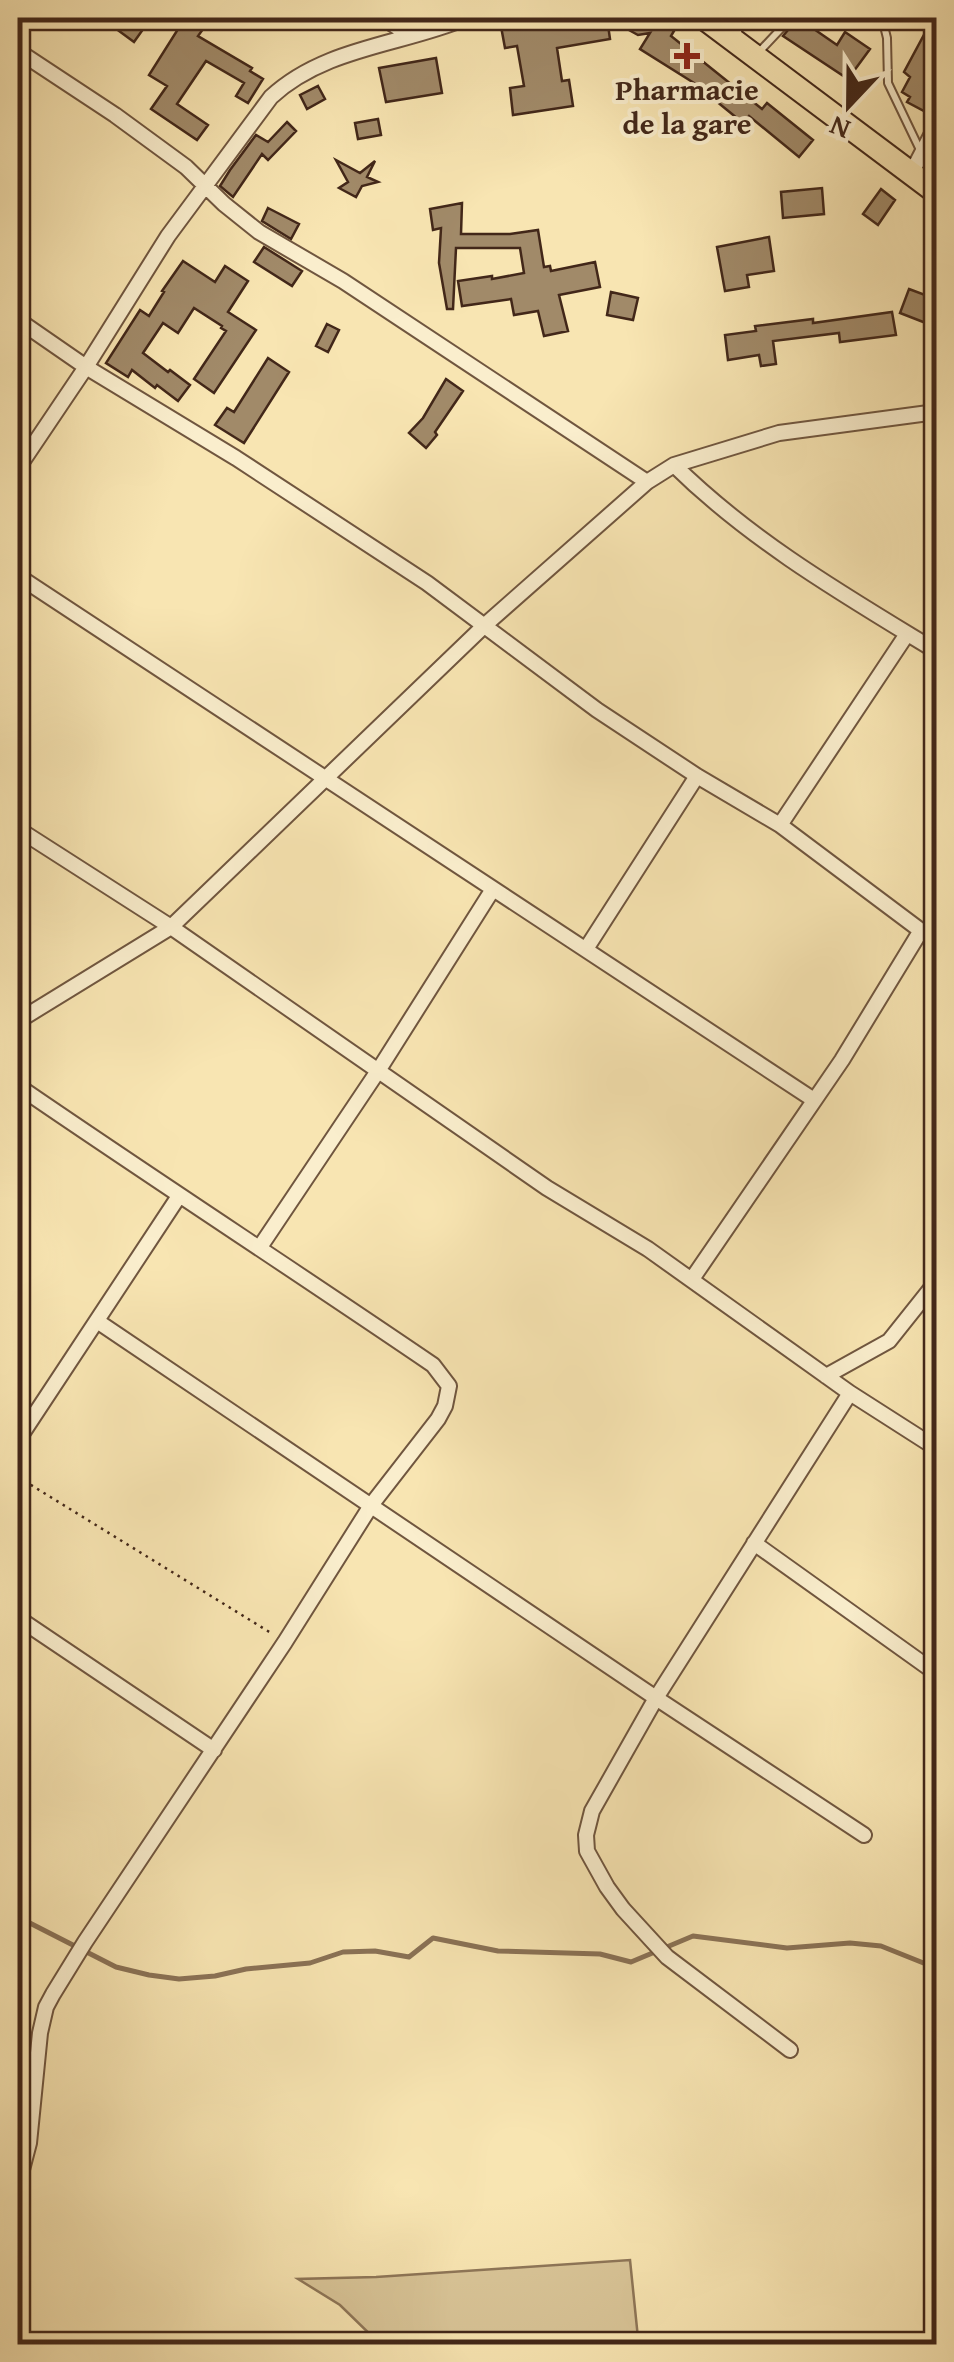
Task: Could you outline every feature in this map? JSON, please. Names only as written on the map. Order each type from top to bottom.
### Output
[{"type":"main road","points":[[704,18],[916,164],[936,192]]},
{"type":"street","points":[[383,18],[412,36]]},
{"type":"street","points":[[18,468],[168,236],[258,113],[284,85],[330,60],[466,18]]},
{"type":"street","points":[[18,51],[186,167],[242,220],[343,281],[647,482]]},
{"type":"street","points":[[916,164],[936,126]]},
{"type":"street","points":[[18,320],[427,583],[597,710],[780,825],[936,942]]},
{"type":"street","points":[[18,1022],[171,927],[486,625],[647,482],[674,465],[779,433],[936,412]]},
{"type":"street","points":[[674,465],[794,564],[936,651]]},
{"type":"street","points":[[18,576],[814,1100]]},
{"type":"street","points":[[780,825],[907,634]]},
{"type":"street","points":[[586,949],[697,776]]},
{"type":"street","points":[[18,828],[171,927],[547,1188],[648,1248],[850,1393],[936,1448]]},
{"type":"street","points":[[260,1247],[378,1071],[492,888]]},
{"type":"street","points":[[692,1279],[842,1060],[920,932]]},
{"type":"street","points":[[18,1086],[434,1365],[449,1386],[446,1406],[438,1420],[372,1504],[46,2007],[29,2143],[18,2185]]},
{"type":"street","points":[[18,1440],[179,1196]]},
{"type":"street","points":[[826,1376],[889,1341],[936,1282]]},
{"type":"street","points":[[98,1321],[864,1835]]},
{"type":"street","points":[[790,2050],[667,1957],[598,1874],[587,1851],[588,1826],[592,1811],[656,1698],[850,1393]]},
{"type":"street","points":[[754,1544],[936,1672]]},
{"type":"street","points":[[18,1618],[214,1750]]},
{"type":"lane","points":[[736,41],[741,18]]},
{"type":"lane","points":[[756,56],[791,18]]},
{"type":"lane","points":[[882,18],[887,38],[888,83],[916,164]]},
{"type":"path","points":[[18,1477],[285,1642]]},
{"type":"shaded area","points":[[630,2260],[636,2344],[380,2344],[340,2305],[298,2279],[376,2277]]},
{"type":"building","points":[[123,18],[151,18],[134,42],[115,28]]},
{"type":"building","points":[[185,18],[211,18],[198,36],[252,68],[250,71],[263,79],[248,103],[236,96],[244,83],[206,61],[177,104],[208,125],[197,140],[151,109],[167,86],[149,75]]},
{"type":"building","points":[[607,18],[610,39],[557,48],[562,81],[569,80],[573,106],[513,115],[510,88],[524,86],[517,46],[505,48],[500,21]]},
{"type":"building","points":[[607,18],[651,18],[674,31],[671,36],[762,109],[767,103],[813,140],[799,157],[749,116],[743,123],[694,83],[640,49],[650,33],[638,35]]},
{"type":"building","points":[[798,18],[837,45],[845,32],[870,49],[848,79],[783,36]]},
{"type":"building","points":[[933,18],[936,88],[924,111],[907,102],[910,97],[902,92],[910,77],[904,72]]},
{"type":"building","points":[[436,58],[442,93],[386,102],[379,68]]},
{"type":"building","points":[[318,86],[325,99],[307,109],[300,95]]},
{"type":"building","points":[[378,119],[381,135],[358,139],[355,123]]},
{"type":"building","points":[[287,122],[296,131],[268,160],[262,154],[233,197],[220,186],[256,135],[268,142]]},
{"type":"building","points":[[336,160],[360,173],[375,161],[367,177],[378,182],[362,186],[356,197],[339,188],[348,182]]},
{"type":"building","points":[[822,188],[824,214],[783,218],[781,192]]},
{"type":"building","points":[[881,189],[895,200],[878,225],[863,214]]},
{"type":"building","points":[[462,203],[461,234],[538,230],[544,267],[550,266],[551,271],[595,262],[600,287],[559,295],[568,331],[544,336],[538,311],[514,315],[511,299],[462,306],[458,281],[524,273],[520,248],[456,248],[453,309],[447,309],[439,263],[441,228],[433,230],[430,209]]},
{"type":"building","points":[[268,208],[299,224],[291,239],[262,221]]},
{"type":"building","points":[[769,237],[774,271],[747,275],[749,287],[725,291],[717,247]]},
{"type":"building","points":[[264,247],[302,271],[292,286],[254,262]]},
{"type":"building","points":[[183,261],[215,282],[225,266],[248,281],[228,312],[256,330],[214,393],[194,379],[226,331],[194,308],[178,333],[163,323],[143,353],[190,385],[178,401],[132,370],[128,377],[106,363],[140,310],[149,316]]},
{"type":"building","points":[[909,289],[936,299],[931,325],[900,313]]},
{"type":"building","points":[[611,292],[638,298],[633,320],[607,315]]},
{"type":"building","points":[[892,312],[896,335],[840,342],[839,333],[773,341],[776,364],[761,366],[759,355],[728,360],[725,335],[756,331],[755,326]]},
{"type":"building","points":[[327,324],[339,330],[328,352],[316,346]]},
{"type":"building","points":[[268,358],[289,372],[244,443],[215,425],[227,408],[234,412]]},
{"type":"building","points":[[446,379],[463,391],[426,448],[409,433],[423,418]]},
{"type":"waterway","points":[[18,1917],[116,1967],[179,1979],[310,1963],[343,1952],[375,1951],[409,1957],[433,1938],[498,1951],[600,1954],[631,1962],[693,1936],[787,1948],[850,1943],[881,1946],[936,1968]]},
{"type":"place","name":"Pharmacie de la gare","points":[[687,56]]}]
